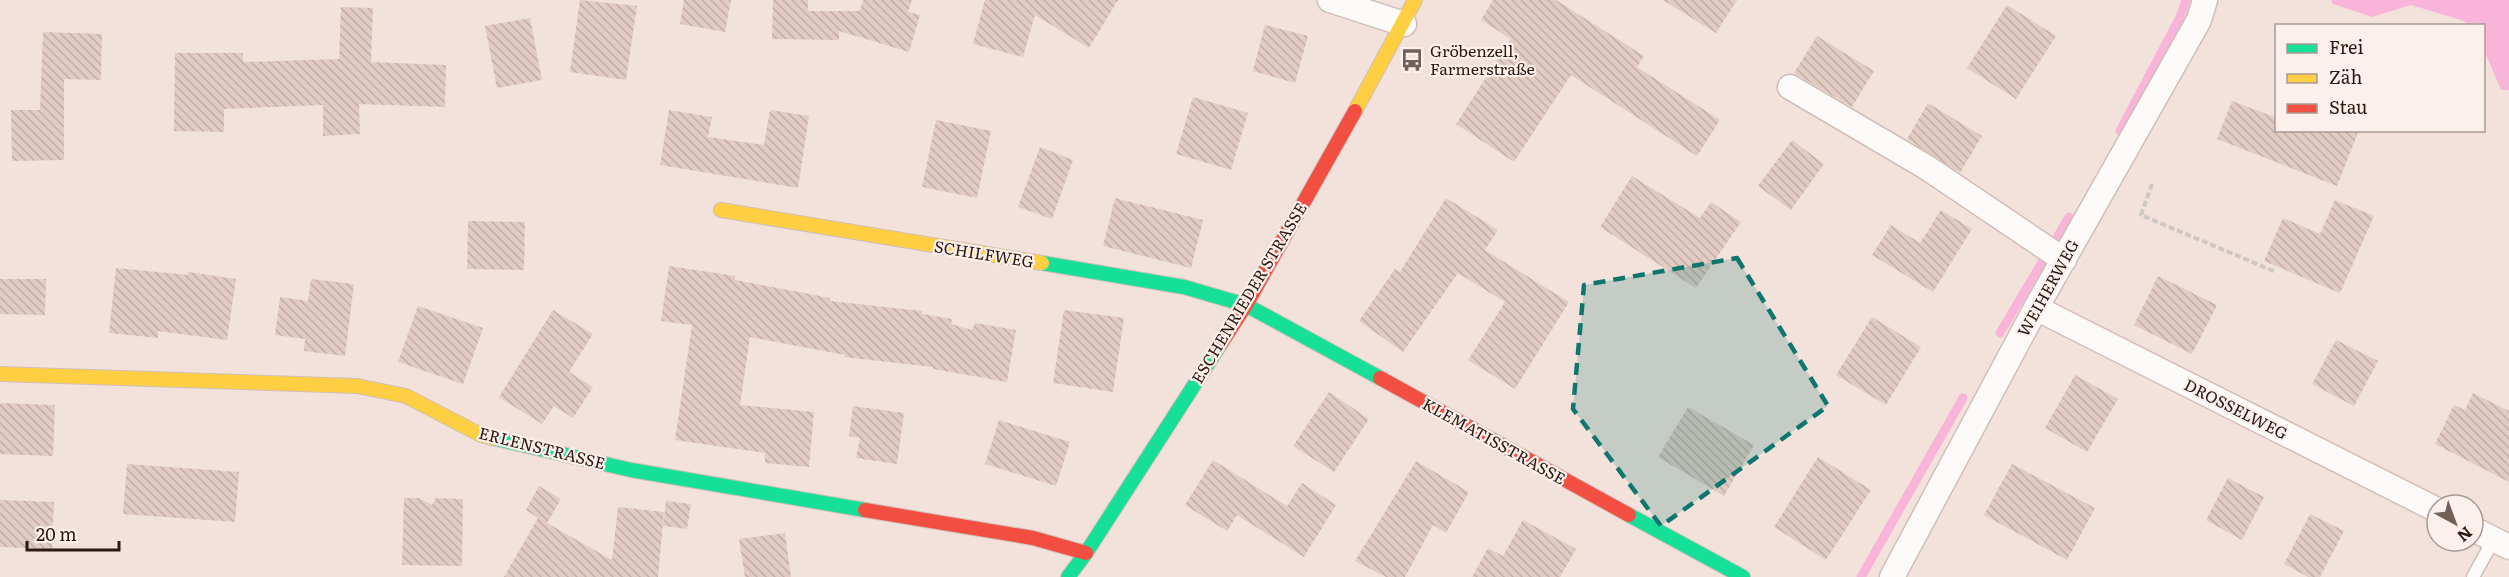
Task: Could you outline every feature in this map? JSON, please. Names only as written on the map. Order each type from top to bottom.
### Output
[{"type":"street","points":[[1330,0],[1404,24]]},
{"type":"street","name":"ESCHENRIEDER STRASSE","points":[[1068,577],[1086,553],[1246,305],[1404,24],[1415,0]]},
{"type":"street","name":"WEIHERWEG","points":[[1892,577],[2036,308],[2054,253],[2199,20],[2205,0]]},
{"type":"street","points":[[1790,87],[1926,167],[2054,253]]},
{"type":"street","name":"SCHILFWEG","points":[[721,210],[1184,287],[1246,305]]},
{"type":"street","name":"KLEMATISSTRASSE","points":[[1246,305],[1743,577]]},
{"type":"street","name":"DROSSELWEG","points":[[2036,308],[2425,504]]},
{"type":"street","name":"ERLENSTRASSE","points":[[0,374],[357,386],[406,396],[481,435],[621,468],[1033,538],[1086,553]]},
{"type":"lane","points":[[2473,577],[2492,538]]},
{"type":"path","points":[[2152,184],[2141,215],[2277,272]]},
{"type":"highlighted area","points":[[1737,258],[1828,406],[1661,526],[1573,409],[1584,285]]},
{"type":"shaded area","points":[[2331,0],[2509,0],[2509,90],[2501,90],[2485,52],[2485,24],[2467,24],[2464,21],[2411,5],[2372,17],[2333,4]]},
{"type":"building","points":[[580,0],[637,6],[626,80],[570,72]]},
{"type":"building","points":[[684,0],[731,0],[725,32],[680,24]]},
{"type":"building","points":[[773,0],[808,0],[808,11],[860,11],[863,0],[912,0],[908,12],[920,15],[909,52],[839,31],[839,40],[772,39]]},
{"type":"building","points":[[985,0],[1118,0],[1089,48],[1035,15],[1023,57],[973,44]]},
{"type":"building","points":[[1493,0],[1556,0],[1644,56],[1637,67],[1720,120],[1697,156],[1571,75],[1514,162],[1456,124],[1511,39],[1481,20]]},
{"type":"building","points":[[1663,0],[1737,0],[1716,33]]},
{"type":"building","points":[[2007,5],[2056,36],[2016,99],[1967,68]]},
{"type":"building","points":[[341,7],[373,8],[371,62],[446,65],[445,107],[359,104],[360,134],[323,136],[323,105],[224,109],[224,132],[174,131],[175,53],[243,53],[243,62],[339,59]]},
{"type":"building","points":[[530,18],[542,80],[497,88],[485,26]]},
{"type":"building","points":[[1265,25],[1308,36],[1295,83],[1253,71]]},
{"type":"building","points":[[43,32],[102,34],[101,80],[64,79],[64,160],[12,161],[11,110],[40,110]]},
{"type":"building","points":[[1817,36],[1874,71],[1852,107],[1794,73]]},
{"type":"building","points":[[1193,97],[1248,113],[1231,170],[1176,154]]},
{"type":"building","points":[[2232,101],[2275,117],[2275,132],[2358,132],[2337,186],[2217,139]]},
{"type":"building","points":[[1928,103],[1982,136],[1960,173],[1907,139]]},
{"type":"building","points":[[669,110],[712,117],[708,137],[764,145],[770,110],[809,116],[798,188],[660,165]]},
{"type":"building","points":[[936,120],[991,131],[977,198],[922,187]]},
{"type":"building","points":[[1792,140],[1824,164],[1791,210],[1758,186]]},
{"type":"building","points":[[1040,147],[1073,160],[1052,219],[1018,207]]},
{"type":"building","points":[[1632,176],[1700,218],[1711,202],[1741,222],[1696,288],[1600,227]]},
{"type":"building","points":[[1115,198],[1203,220],[1191,268],[1103,246]]},
{"type":"building","points":[[1446,198],[1498,230],[1485,250],[1569,302],[1515,389],[1468,360],[1505,302],[1458,273],[1403,352],[1359,321],[1395,269],[1400,272]]},
{"type":"building","points":[[2335,200],[2374,216],[2340,293],[2264,261],[2283,218],[2320,234]]},
{"type":"building","points":[[1941,210],[1972,229],[1933,292],[1872,255],[1891,225],[1920,243]]},
{"type":"building","points":[[468,221],[525,222],[524,270],[467,269]]},
{"type":"building","points":[[669,266],[735,276],[735,280],[830,298],[830,301],[922,311],[922,314],[952,319],[951,324],[972,330],[975,323],[1016,330],[1007,382],[933,369],[933,367],[844,357],[845,355],[750,337],[740,405],[814,412],[809,467],[765,463],[765,453],[675,440],[692,325],[661,321]]},
{"type":"building","points":[[116,268],[188,275],[188,272],[236,279],[227,340],[158,331],[158,338],[109,333]]},
{"type":"building","points":[[2158,276],[2217,305],[2192,354],[2134,325]]},
{"type":"building","points":[[0,279],[46,279],[45,315],[0,314]]},
{"type":"building","points":[[311,279],[354,284],[345,356],[304,351],[305,339],[275,335],[280,297],[308,301]]},
{"type":"building","points":[[418,306],[483,328],[463,384],[398,362]]},
{"type":"building","points":[[553,310],[593,334],[569,372],[593,387],[573,418],[554,406],[542,424],[499,397]]},
{"type":"building","points":[[1064,310],[1124,318],[1113,392],[1053,383]]},
{"type":"building","points":[[1872,317],[1921,347],[1886,405],[1836,375]]},
{"type":"building","points":[[2336,340],[2378,361],[2354,406],[2312,384]]},
{"type":"building","points":[[2075,375],[2118,399],[2087,452],[2045,428]]},
{"type":"building","points":[[1329,392],[1369,419],[1334,472],[1293,446]]},
{"type":"building","points":[[2473,393],[2509,411],[2509,482],[2435,444],[2454,405],[2465,410]]},
{"type":"building","points":[[0,403],[55,405],[53,456],[0,454]]},
{"type":"building","points":[[853,406],[904,413],[897,464],[856,458],[860,438],[849,436]]},
{"type":"building","points":[[1688,407],[1754,445],[1724,496],[1658,457]]},
{"type":"building","points":[[999,420],[1070,442],[1056,486],[985,464]]},
{"type":"building","points":[[1818,457],[1871,490],[1826,560],[1774,527]]},
{"type":"building","points":[[1213,460],[1287,506],[1302,483],[1336,505],[1304,557],[1237,515],[1227,531],[1185,505]]},
{"type":"building","points":[[1416,461],[1469,492],[1446,533],[1433,525],[1405,577],[1386,577],[1355,561]]},
{"type":"building","points":[[127,464],[239,472],[235,522],[123,514]]},
{"type":"building","points":[[2012,464],[2095,508],[2067,560],[1984,515]]},
{"type":"building","points":[[2228,478],[2264,497],[2242,540],[2206,520]]},
{"type":"building","points":[[539,486],[561,499],[547,523],[612,560],[618,507],[664,512],[658,577],[504,577],[538,518],[526,510]]},
{"type":"building","points":[[404,498],[419,498],[432,505],[436,498],[463,499],[462,566],[402,565]]},
{"type":"building","points":[[0,500],[54,502],[52,549],[0,547]]},
{"type":"building","points":[[666,501],[691,504],[687,529],[663,526]]},
{"type":"building","points":[[2310,514],[2344,531],[2320,577],[2308,577],[2284,564]]},
{"type":"building","points":[[1523,520],[1576,549],[1560,577],[1472,577],[1488,548],[1503,556]]},
{"type":"building","points":[[785,533],[791,577],[745,577],[739,539]]},
{"type":"waterway","points":[[2120,131],[2181,15],[2186,0]]},
{"type":"waterway","points":[[2000,333],[2069,217]]},
{"type":"waterway","points":[[1861,577],[1963,398]]},
{"type":"traffic: fast","points":[[1042,263],[1184,287],[1246,305],[1380,378]]},
{"type":"traffic: fast","points":[[1068,577],[1086,553],[1220,345]]},
{"type":"traffic: fast","points":[[493,438],[631,470],[865,510]]},
{"type":"traffic: fast","points":[[1629,515],[1743,577]]},
{"type":"traffic: slow","points":[[1355,111],[1415,0]]},
{"type":"traffic: slow","points":[[721,210],[1042,263]]},
{"type":"traffic: slow","points":[[0,374],[357,386],[406,396],[481,435],[493,438]]},
{"type":"traffic: jam","points":[[1220,345],[1246,305],[1355,111]]},
{"type":"traffic: jam","points":[[1380,378],[1629,515]]},
{"type":"traffic: jam","points":[[865,510],[1033,538],[1086,553]]},
{"type":"place","name":"Gröbenzell, Farmerstraße","points":[[1412,60]]}]
